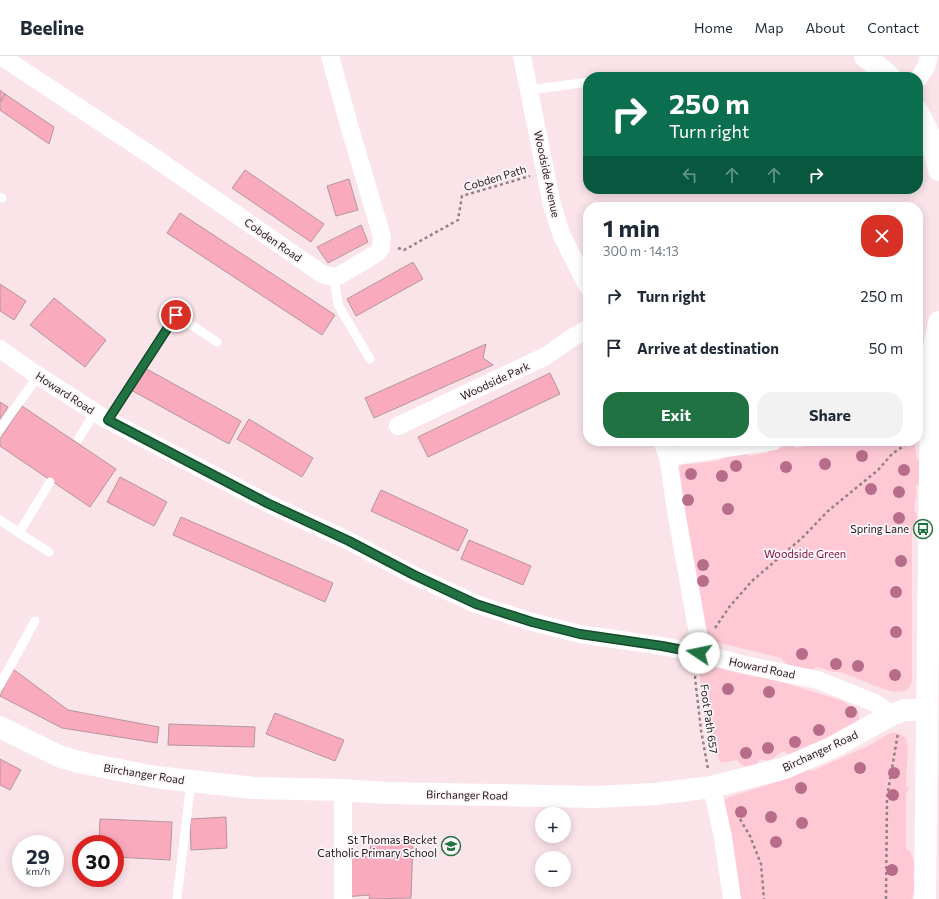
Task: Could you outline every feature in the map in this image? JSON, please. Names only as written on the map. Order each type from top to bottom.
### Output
[{"type":"street","name":"Cobden Road","points":[[1,56],[156,158],[322,274],[334,277]]},
{"type":"street","points":[[330,56],[348,125],[380,229],[382,243],[381,248],[377,253],[334,277]]},
{"type":"street","name":"Woodside Avenue","points":[[522,56],[552,204],[562,236],[583,277]]},
{"type":"street","points":[[865,56],[884,72]]},
{"type":"street","points":[[923,72],[926,67],[929,56]]},
{"type":"street","points":[[923,122],[931,138],[939,170]]},
{"type":"street","points":[[925,899],[927,710],[924,416],[939,322]]},
{"type":"street","name":"Woodside Park","points":[[398,426],[527,366],[546,356],[583,332]]},
{"type":"street","name":"Howard Road","points":[[0,350],[101,416],[260,500],[349,541],[414,575],[476,604],[532,622],[580,634],[662,646],[699,646],[744,665],[818,680],[876,703],[895,724]]},
{"type":"street","points":[[699,646],[665,449],[706,446]]},
{"type":"street","name":"Birchanger Road","points":[[0,727],[61,757],[83,763],[156,777],[254,788],[343,790],[386,793],[596,797],[656,794],[712,787],[785,768],[833,747],[895,724],[905,710],[927,710]]},
{"type":"street","points":[[712,787],[723,837],[732,899]]},
{"type":"street","points":[[343,790],[343,899]]},
{"type":"lane","points":[[530,90],[583,83]]},
{"type":"lane","points":[[334,277],[338,305],[370,359]]},
{"type":"lane","points":[[79,438],[101,416],[176,315],[217,342]]},
{"type":"lane","points":[[0,429],[38,376]]},
{"type":"lane","points":[[19,533],[50,482]]},
{"type":"lane","points":[[0,520],[49,552]]},
{"type":"lane","points":[[0,685],[35,621]]},
{"type":"lane","points":[[177,899],[191,781]]},
{"type":"path","name":"Cobden Path","points":[[382,243],[404,250],[458,220],[462,196],[545,172]]},
{"type":"path","points":[[699,646],[711,636],[730,606],[752,581],[802,538],[828,511],[878,470],[892,454],[904,446]]},
{"type":"path","name":"Foot Path 657","points":[[699,646],[695,678],[701,730],[712,787]]},
{"type":"path","points":[[886,899],[887,797],[895,724]]},
{"type":"path","points":[[734,809],[750,836],[761,864],[764,899]]},
{"type":"green space","name":"Woodside Green","points":[[792,446],[796,448],[807,446],[915,446],[917,459],[921,462],[924,481],[916,486],[917,492],[914,510],[917,513],[916,525],[912,528],[912,681],[907,689],[899,692],[889,691],[852,676],[816,667],[809,670],[793,668],[786,664],[782,658],[720,643],[712,639],[706,632],[677,469],[681,465],[716,461],[725,456],[748,454],[749,456],[767,453],[768,450],[777,448]]},
{"type":"green space","points":[[703,665],[777,679],[778,681],[843,701],[859,712],[859,720],[835,733],[835,736],[810,745],[809,748],[794,756],[786,753],[785,751],[769,760],[760,759],[755,765],[749,767],[742,765],[737,760],[721,763],[717,755],[710,753],[699,671]]},
{"type":"green space","points":[[890,733],[898,733],[906,738],[908,748],[906,786],[909,788],[906,795],[906,848],[910,851],[915,864],[913,876],[916,883],[912,899],[739,899],[721,805],[726,798],[780,781],[779,779],[809,769],[811,771],[817,769],[872,744]]},
{"type":"building","points":[[0,90],[5,94],[0,102]]},
{"type":"building","points":[[5,94],[54,127],[49,144],[0,110],[0,102]]},
{"type":"building","points":[[245,170],[324,224],[311,242],[232,188]]},
{"type":"building","points":[[349,179],[358,210],[336,216],[327,186]]},
{"type":"building","points":[[180,213],[335,315],[322,335],[167,233]]},
{"type":"building","points":[[361,225],[368,242],[328,263],[317,247]]},
{"type":"building","points":[[413,262],[423,279],[356,316],[347,299]]},
{"type":"building","points":[[0,284],[26,301],[14,320],[0,311]]},
{"type":"building","points":[[54,298],[106,340],[85,367],[30,325]]},
{"type":"building","points":[[486,344],[483,358],[493,365],[374,418],[365,398]]},
{"type":"building","points":[[143,367],[241,421],[229,444],[131,390]]},
{"type":"building","points":[[550,373],[560,394],[428,457],[418,437]]},
{"type":"building","points":[[0,402],[8,407],[0,419]]},
{"type":"building","points":[[22,406],[116,469],[90,507],[0,446],[0,439]]},
{"type":"building","points":[[249,419],[313,458],[302,477],[237,439]]},
{"type":"building","points":[[120,477],[167,502],[154,526],[107,502]]},
{"type":"building","points":[[381,490],[468,530],[458,551],[371,511]]},
{"type":"building","points":[[181,517],[333,583],[325,602],[173,535]]},
{"type":"building","points":[[469,540],[531,566],[523,585],[461,559]]},
{"type":"building","points":[[13,669],[68,710],[159,727],[157,743],[62,728],[0,696]]},
{"type":"building","points":[[275,713],[344,740],[335,761],[266,734]]},
{"type":"building","points":[[169,724],[255,727],[254,747],[168,745]]},
{"type":"building","points":[[0,759],[21,770],[10,790],[0,785]]},
{"type":"building","points":[[226,817],[227,848],[191,850],[190,819]]},
{"type":"building","points":[[100,819],[172,822],[170,860],[124,857],[124,835],[99,835]]},
{"type":"building","name":"St Thomas Becket Catholic Primary School","points":[[371,840],[413,841],[411,898],[369,899],[370,895],[343,897],[345,855],[370,856]]},
{"type":"place","name":"Spring Lane","points":[[923,529]]},
{"type":"place","name":"St Thomas Becket Catholic Primary School","points":[[451,846]]},
{"type":"route","points":[[176,315],[108,420],[267,503],[349,541],[414,575],[476,604],[532,622],[580,634],[699,653]]}]
